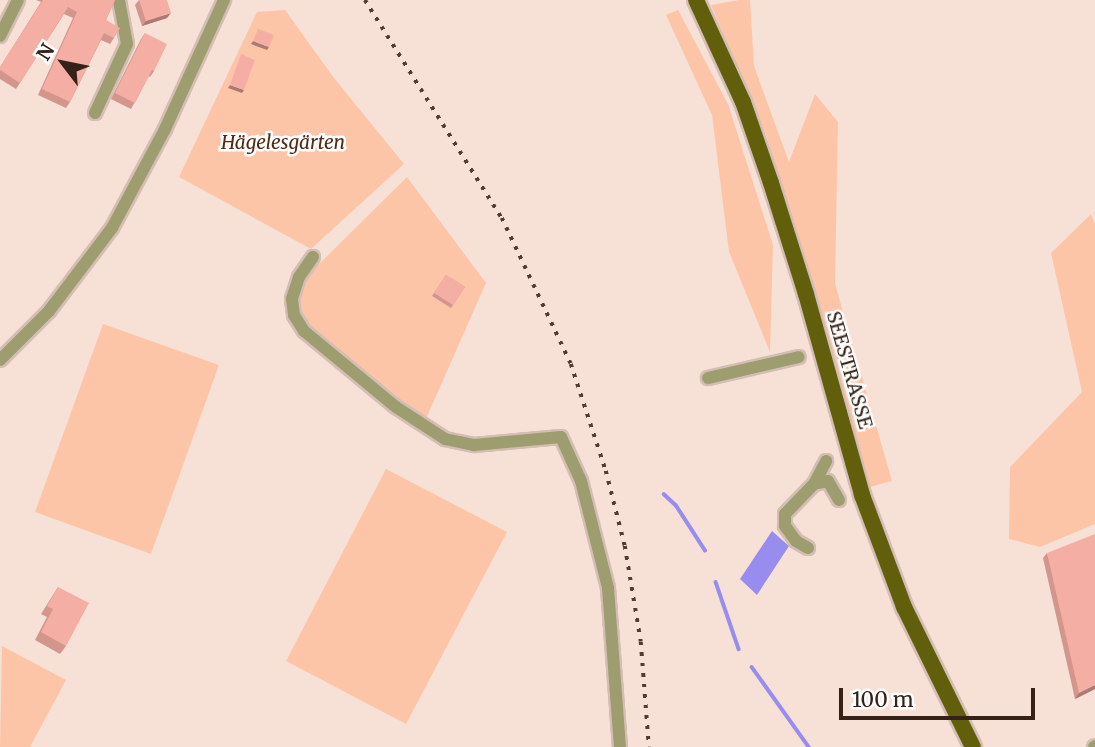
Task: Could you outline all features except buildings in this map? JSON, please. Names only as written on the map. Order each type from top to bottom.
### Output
[{"type":"main road","name":"SEESTRASSE","points":[[696,0],[743,102],[771,183],[806,294],[862,495],[904,607],[973,747]]},
{"type":"street","points":[[0,36],[19,0]]},
{"type":"street","points":[[95,114],[127,44],[119,0]]},
{"type":"street","points":[[0,360],[49,311],[112,228],[165,129],[224,0]]},
{"type":"street","points":[[313,257],[299,277],[292,299],[294,316],[304,331],[396,407],[445,439],[474,445],[561,437],[581,481],[608,588],[620,747]]},
{"type":"street","points":[[708,379],[799,357]]},
{"type":"street","points":[[808,548],[796,541],[785,526],[785,514],[814,484],[826,461]]},
{"type":"street","points":[[814,484],[828,481],[839,500]]},
{"type":"green space","points":[[750,0],[754,66],[789,162],[815,94],[838,122],[835,284],[892,481],[866,488],[766,135],[711,5]]},
{"type":"green space","name":"Hägelesgärten","points":[[285,10],[334,78],[404,164],[311,249],[179,177],[257,12]]},
{"type":"green space","points":[[678,10],[728,104],[773,245],[770,352],[729,252],[712,115],[666,15]]},
{"type":"green space","points":[[407,177],[486,283],[425,421],[308,325],[299,311],[297,299],[305,278]]},
{"type":"green space","points":[[1091,214],[1095,224],[1095,524],[1040,547],[1009,539],[1010,467],[1082,392],[1051,253]]},
{"type":"green space","points":[[103,324],[219,365],[151,554],[35,512]]},
{"type":"green space","points":[[386,469],[507,532],[406,724],[286,661]]},
{"type":"green space","points":[[2,646],[66,680],[30,747],[0,747]]},
{"type":"shaded area","points":[[772,531],[789,546],[757,595],[740,579]]},
{"type":"waterway","points":[[664,494],[676,505],[705,550]]},
{"type":"waterway","points":[[716,582],[739,649]]},
{"type":"waterway","points":[[752,667],[809,747]]},
{"type":"railway","points":[[365,0],[502,218],[571,364],[606,471],[625,546],[641,642],[649,747]]}]
